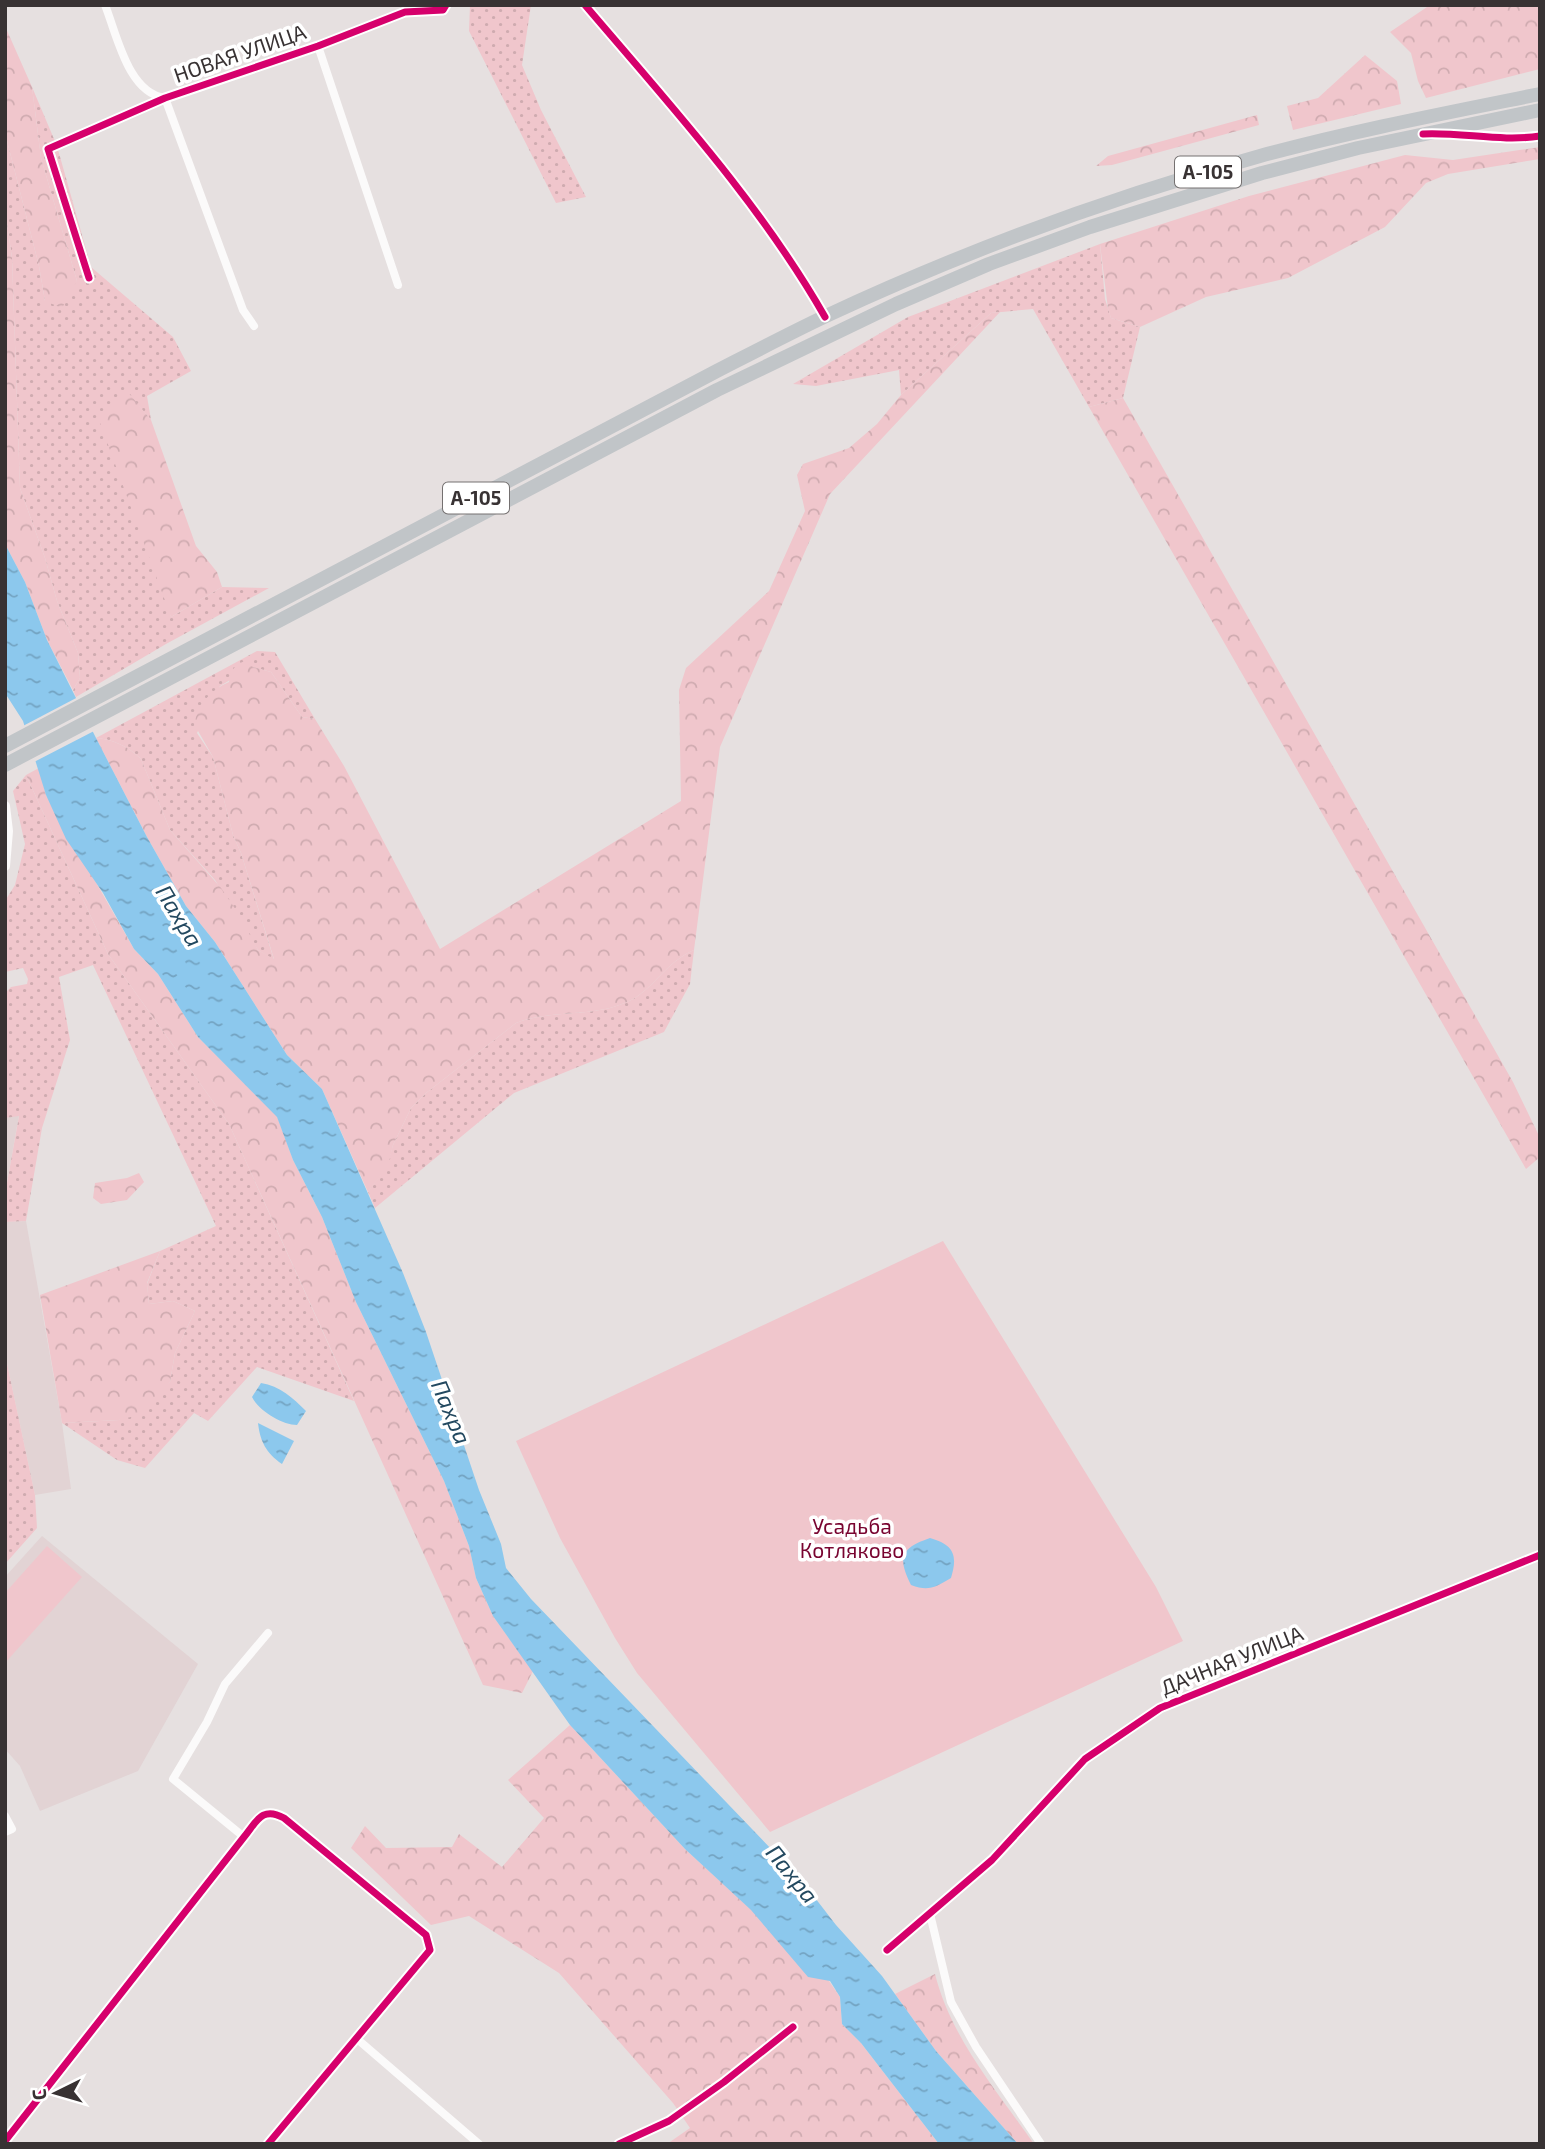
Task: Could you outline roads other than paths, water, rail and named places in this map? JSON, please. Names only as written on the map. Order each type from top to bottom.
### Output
[{"type":"highway","name":"А-105","points":[[5,746],[713,373],[825,317],[980,251],[1166,185],[1258,157],[1339,136],[1540,94]]},
{"type":"highway","name":"А-105","points":[[5,765],[717,390],[896,304],[989,264],[1172,200],[1262,173],[1358,148],[1533,112]]},
{"type":"street","points":[[105,5],[133,78],[153,97],[165,98],[243,310],[254,326]]},
{"type":"street","name":"НОВАЯ УЛИЦА","points":[[89,278],[48,149],[165,98],[318,46],[405,12],[443,10],[446,5]]},
{"type":"street","points":[[585,5],[710,151],[803,278],[825,317]]},
{"type":"street","points":[[318,46],[398,285]]},
{"type":"street","points":[[1514,138],[1510,134],[1509,125],[1516,118],[1533,112]]},
{"type":"street","points":[[1423,134],[1514,138],[1540,136]]},
{"type":"street","points":[[5,806],[8,831],[5,866]]},
{"type":"street","name":"ДАЧНАЯ УЛИЦА","points":[[887,1950],[992,1860],[1085,1759],[1160,1708],[1540,1555]]},
{"type":"street","points":[[244,1837],[173,1779],[207,1722],[225,1684],[268,1633]]},
{"type":"street","points":[[5,2141],[244,1837],[263,1815],[274,1812],[426,1935],[430,1950],[268,2144]]},
{"type":"street","points":[[5,1816],[12,1829],[5,1832]]},
{"type":"street","points":[[930,1914],[951,2003],[976,2047],[1041,2144]]},
{"type":"street","points":[[619,2144],[669,2121],[793,2027]]},
{"type":"street","points":[[356,2038],[479,2144]]},
{"type":"water","name":"Пахра","points":[[5,544],[25,582],[47,640],[96,738],[186,906],[215,942],[287,1055],[322,1089],[426,1332],[479,1490],[501,1544],[506,1568],[531,1599],[802,1881],[836,1925],[882,1976],[936,2051],[1018,2144],[939,2144],[861,2043],[842,2024],[840,1997],[830,1981],[808,1977],[751,1910],[685,1849],[570,1725],[493,1616],[476,1578],[469,1546],[444,1481],[356,1302],[322,1217],[293,1160],[277,1117],[198,1037],[158,974],[134,949],[103,893],[66,839],[46,795],[23,721],[5,693]]},
{"type":"water","points":[[261,1383],[280,1390],[306,1411],[297,1425],[278,1420],[255,1402],[252,1397]]},
{"type":"water","points":[[258,1423],[294,1441],[282,1464],[265,1446]]},
{"type":"water","points":[[930,1538],[944,1544],[952,1552],[954,1563],[951,1578],[927,1588],[911,1585],[904,1567],[904,1555],[913,1546]]},
{"type":"park label","name":"Усадьба Котляково","points":[[852,1539]]}]
